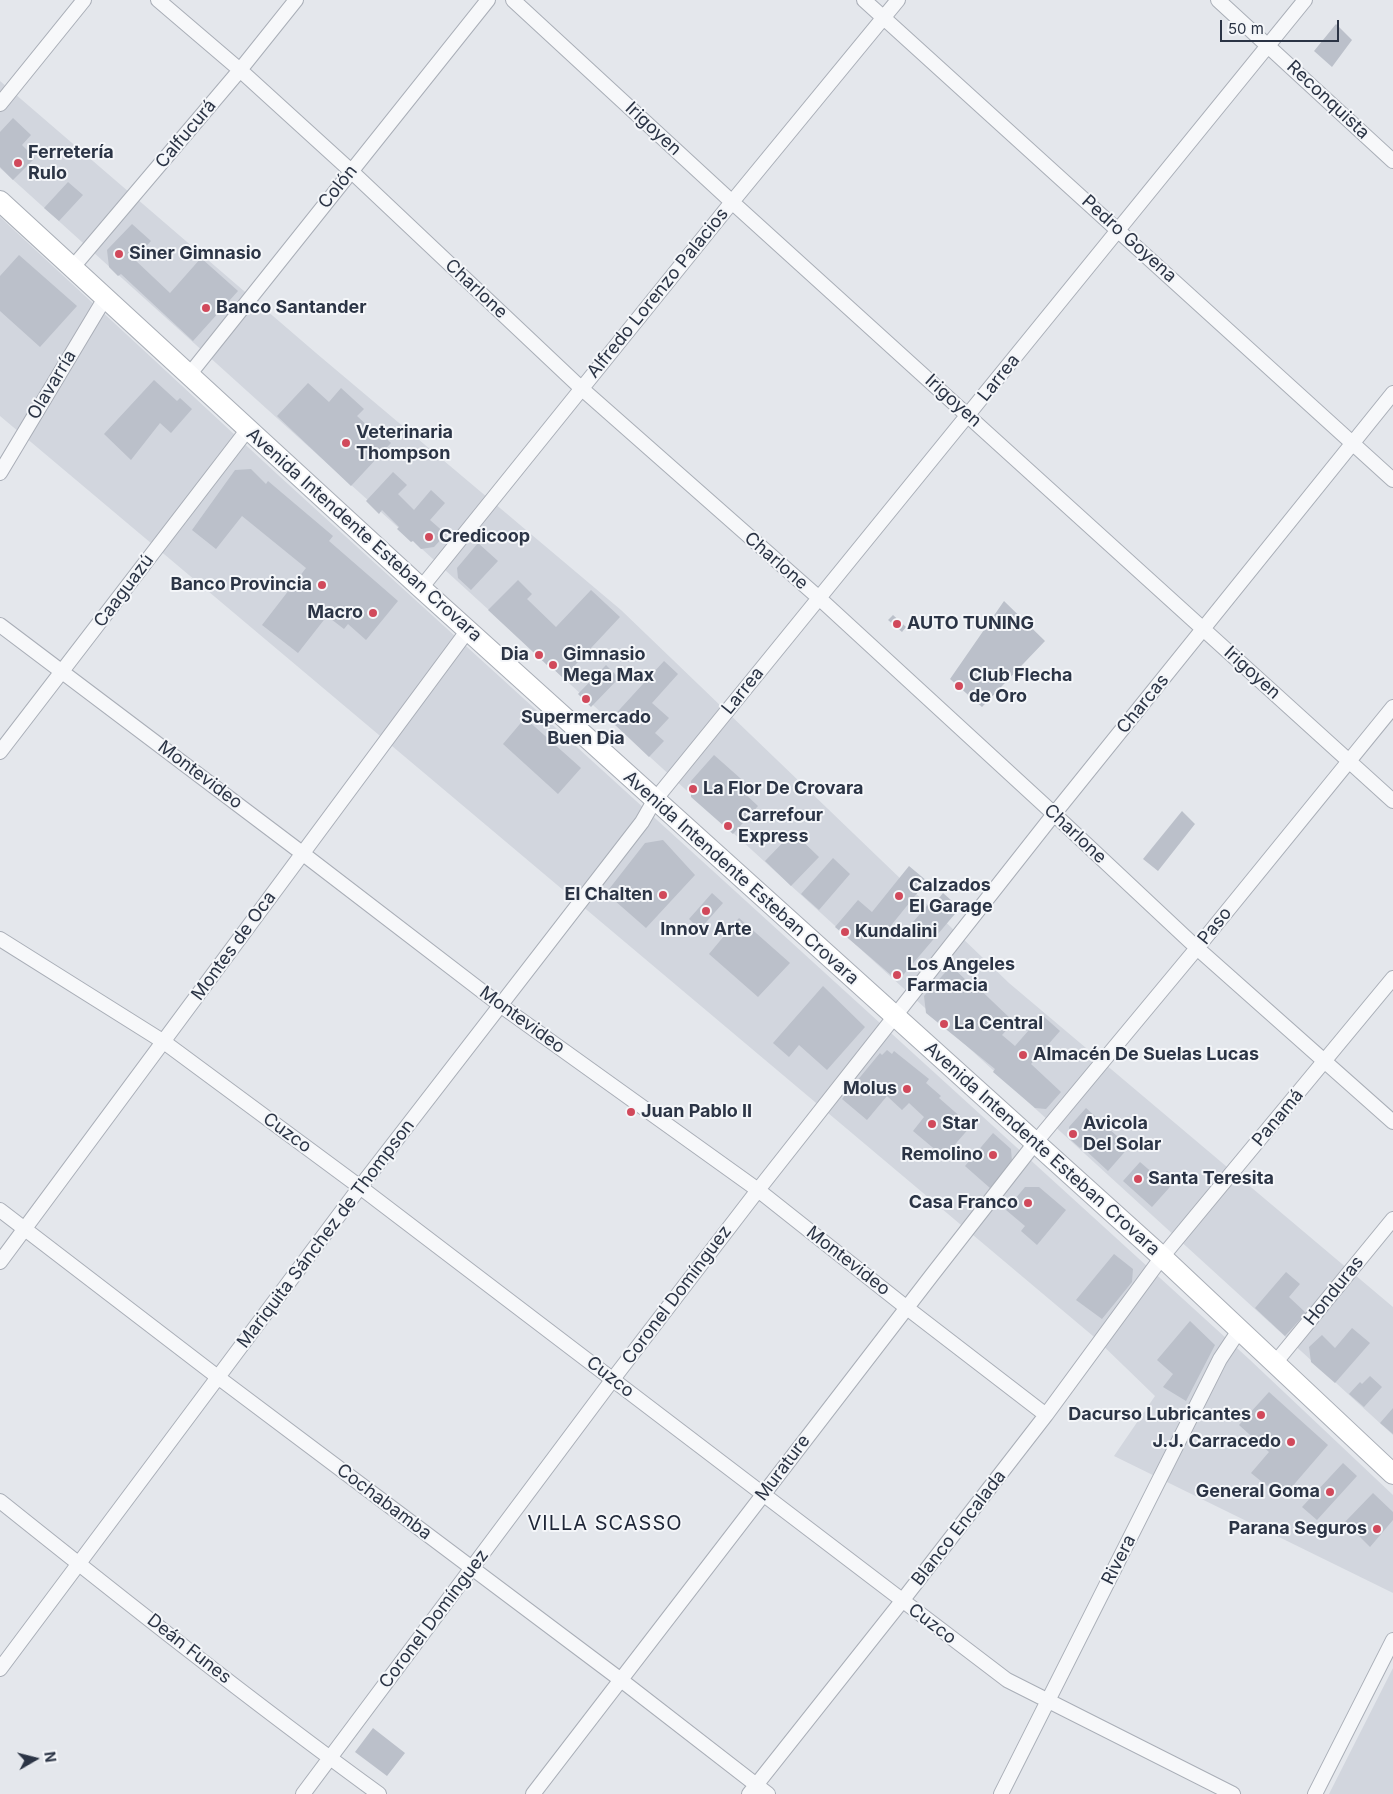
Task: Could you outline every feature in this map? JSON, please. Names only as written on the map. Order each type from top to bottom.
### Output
[{"type":"main road","name":"Avenida Intendente Esteban Crovara","points":[[0,201],[654,800],[680,821],[1240,1328],[1393,1474]]},
{"type":"street","points":[[0,104],[84,0]]},
{"type":"street","name":"Charlone","points":[[158,0],[240,70],[351,171],[581,388],[819,598],[1197,948],[1393,1122]]},
{"type":"street","name":"Calfucurá","points":[[73,267],[240,70],[296,0]]},
{"type":"street","name":"Colón","points":[[189,375],[488,0]]},
{"type":"street","name":"Irigoyen","points":[[513,0],[732,202],[1393,801]]},
{"type":"street","name":"Pedro Goyena","points":[[864,0],[1393,480]]},
{"type":"street","name":"Alfredo Lorenzo Palacios","points":[[421,588],[581,388],[898,0]]},
{"type":"street","name":"Reconquista","points":[[1218,0],[1393,161]]},
{"type":"street","name":"Larrea","points":[[654,800],[1305,0]]},
{"type":"street","name":"Olavarría","points":[[0,473],[106,298]]},
{"type":"street","name":"Charcas","points":[[894,1016],[1393,393]]},
{"type":"street","name":"Caaguazú","points":[[0,752],[248,429]]},
{"type":"street","name":"Montevideo","points":[[0,624],[500,1005],[758,1190],[906,1308],[1046,1415]]},
{"type":"street","name":"Montes de Oca","points":[[0,1262],[468,630]]},
{"type":"street","name":"Paso","points":[[1035,1144],[1393,707]]},
{"type":"street","name":"Mariquita Sánchez de Thompson","points":[[0,1669],[360,1187],[642,822],[654,800]]},
{"type":"street","name":"Cuzco","points":[[0,939],[164,1042],[360,1187],[902,1602],[1008,1680],[1233,1794]]},
{"type":"street","name":"Panamá","points":[[1162,1257],[1393,978]]},
{"type":"street","name":"Coronel Domínguez","points":[[303,1794],[613,1379],[894,1016]]},
{"type":"street","name":"Murature","points":[[533,1794],[906,1308],[1035,1144]]},
{"type":"street","name":"Cochabamba","points":[[0,1210],[219,1378],[621,1680],[752,1789],[768,1794]]},
{"type":"street","name":"Honduras","points":[[1275,1363],[1393,1219]]},
{"type":"street","name":"Blanco Encalada","points":[[752,1789],[902,1602],[1046,1415],[1162,1257]]},
{"type":"street","name":"Rivera","points":[[1001,1794],[1220,1359],[1240,1328]]},
{"type":"street","name":"Deán Funes","points":[[0,1502],[379,1794]]},
{"type":"street","points":[[1315,1794],[1393,1640]]},
{"type":"shaded area","points":[[0,81],[316,353],[621,610],[1009,983],[1393,1307],[1393,1435],[422,549],[0,168]]},
{"type":"shaded area","points":[[0,217],[277,474],[1249,1359],[1393,1495],[1393,1593],[1114,1456],[1155,1396],[1093,1336],[0,416]]},
{"type":"shaded area","points":[[1393,1668],[1393,1794],[1329,1794]]},
{"type":"building","points":[[1336,24],[1352,40],[1332,67],[1314,51]]},
{"type":"building","points":[[13,118],[31,135],[22,145],[35,158],[13,180],[0,167],[0,132]]},
{"type":"building","points":[[68,182],[83,195],[59,221],[44,208]]},
{"type":"building","points":[[132,224],[151,241],[134,259],[170,293],[201,258],[238,291],[193,341],[121,274],[118,276],[109,267],[107,250]]},
{"type":"building","points":[[19,255],[77,306],[40,347],[0,311],[0,276]]},
{"type":"building","points":[[154,380],[177,401],[180,398],[192,409],[171,433],[160,423],[131,460],[104,434]]},
{"type":"building","points":[[308,383],[329,402],[341,388],[364,409],[357,416],[372,430],[374,427],[391,443],[351,486],[277,416]]},
{"type":"building","points":[[251,469],[266,484],[268,481],[333,536],[329,541],[398,601],[366,640],[348,624],[344,629],[327,616],[298,653],[262,625],[306,568],[242,516],[216,549],[192,530],[235,470]]},
{"type":"building","points":[[393,472],[407,485],[398,494],[414,510],[431,490],[445,503],[430,520],[446,534],[434,547],[421,549],[397,529],[399,527],[382,510],[379,514],[366,501]]},
{"type":"building","points":[[478,543],[498,561],[471,590],[458,578],[457,568]]},
{"type":"building","points":[[518,580],[532,594],[527,599],[556,627],[591,590],[620,617],[563,678],[488,610]]},
{"type":"building","points":[[1004,601],[1045,641],[982,707],[950,679]]},
{"type":"building","name":"AUTO TUNING","points":[[893,615],[906,627],[902,632],[888,620]]},
{"type":"building","points":[[664,661],[678,674],[652,703],[669,718],[655,733],[664,741],[649,757],[610,720]]},
{"type":"building","points":[[606,665],[619,678],[591,707],[578,694]]},
{"type":"building","points":[[525,718],[581,768],[558,794],[503,744]]},
{"type":"building","points":[[714,755],[749,786],[743,792],[758,806],[733,834],[691,797],[691,781]]},
{"type":"building","points":[[1182,811],[1195,824],[1158,871],[1143,859]]},
{"type":"building","points":[[793,832],[819,857],[791,886],[765,861]]},
{"type":"building","points":[[663,840],[695,875],[646,928],[606,893],[645,843]]},
{"type":"building","points":[[833,858],[850,874],[819,910],[801,894]]},
{"type":"building","points":[[909,866],[927,881],[889,928],[900,937],[932,900],[935,903],[943,893],[960,908],[898,981],[835,927],[858,900],[872,912]]},
{"type":"building","name":"Innov Arte","points":[[712,893],[723,903],[700,929],[689,919]]},
{"type":"building","points":[[739,918],[790,963],[758,997],[709,954]]},
{"type":"building","points":[[951,966],[967,981],[969,979],[1014,1022],[1002,1035],[1015,1046],[1042,1015],[1060,1031],[1031,1064],[1061,1092],[1046,1109],[1035,1108],[993,1072],[995,1069],[926,1013],[924,996]]},
{"type":"building","points":[[823,986],[865,1027],[827,1070],[799,1045],[789,1057],[773,1043]]},
{"type":"building","points":[[887,1050],[892,1054],[894,1051],[929,1079],[926,1083],[941,1096],[939,1098],[971,1126],[944,1157],[913,1131],[924,1117],[909,1103],[902,1110],[887,1096],[867,1120],[842,1099],[880,1053],[882,1055]]},
{"type":"building","points":[[1086,1108],[1129,1147],[1108,1171],[1082,1147],[1080,1148],[1071,1140],[1069,1127]]},
{"type":"building","name":"Remolino","points":[[993,1133],[1011,1149],[1012,1162],[990,1188],[965,1166]]},
{"type":"building","points":[[1140,1162],[1155,1175],[1153,1177],[1158,1182],[1167,1171],[1177,1179],[1152,1207],[1123,1181]]},
{"type":"building","points":[[1025,1187],[1039,1187],[1066,1210],[1037,1245],[1021,1231],[1025,1226],[1006,1210]]},
{"type":"building","points":[[1114,1254],[1133,1269],[1132,1282],[1102,1319],[1076,1300]]},
{"type":"building","points":[[1286,1272],[1300,1284],[1289,1297],[1306,1313],[1285,1336],[1255,1308]]},
{"type":"building","points":[[1190,1321],[1215,1345],[1186,1401],[1163,1387],[1173,1374],[1157,1360]]},
{"type":"building","points":[[1352,1328],[1370,1343],[1335,1383],[1311,1362],[1309,1347],[1322,1335],[1335,1348]]},
{"type":"building","points":[[1370,1376],[1382,1387],[1364,1407],[1349,1394],[1360,1382],[1362,1384]]},
{"type":"building","points":[[1269,1392],[1328,1445],[1284,1496],[1270,1483],[1267,1486],[1251,1473],[1269,1452],[1239,1425]]},
{"type":"building","points":[[1393,1408],[1393,1434],[1380,1423]]},
{"type":"building","name":"General Goma","points":[[1343,1463],[1357,1476],[1317,1520],[1302,1507]]},
{"type":"building","points":[[1373,1493],[1393,1512],[1393,1520],[1370,1547],[1345,1522]]},
{"type":"building","points":[[373,1728],[405,1753],[387,1776],[355,1752]]},
{"type":"place","name":"Ferretería Rulo","points":[[18,163]]},
{"type":"place","name":"Siner Gimnasio","points":[[119,254]]},
{"type":"place","name":"Banco Santander","points":[[206,308]]},
{"type":"place","name":"Veterinaria Thompson","points":[[346,443]]},
{"type":"place","name":"Credicoop","points":[[429,537]]},
{"type":"place","name":"Banco Provincia","points":[[322,585]]},
{"type":"place","name":"Macro","points":[[373,613]]},
{"type":"place","name":"AUTO TUNING","points":[[897,624]]},
{"type":"place","name":"Dia","points":[[539,655]]},
{"type":"place","name":"Gimnasio Mega Max","points":[[553,665]]},
{"type":"place","name":"Club Flecha de Oro","points":[[959,686]]},
{"type":"place","name":"Supermercado Buen Dia","points":[[586,699]]},
{"type":"place","name":"La Flor De Crovara","points":[[693,789]]},
{"type":"place","name":"Carrefour Express","points":[[728,826]]},
{"type":"place","name":"El Chalten","points":[[663,895]]},
{"type":"place","name":"Calzados El Garage","points":[[899,896]]},
{"type":"place","name":"Innov Arte","points":[[706,911]]},
{"type":"place","name":"Kundalini","points":[[845,932]]},
{"type":"place","name":"Los Angeles Farmacia","points":[[897,975]]},
{"type":"place","name":"La Central","points":[[944,1024]]},
{"type":"place","name":"Almacén De Suelas Lucas","points":[[1023,1055]]},
{"type":"place","name":"Molus","points":[[907,1089]]},
{"type":"place","name":"Juan Pablo II","points":[[631,1112]]},
{"type":"place","name":"Star","points":[[932,1124]]},
{"type":"place","name":"Avicola Del Solar","points":[[1073,1134]]},
{"type":"place","name":"Remolino","points":[[993,1155]]},
{"type":"place","name":"Santa Teresita","points":[[1138,1179]]},
{"type":"place","name":"Casa Franco","points":[[1028,1203]]},
{"type":"place","name":"Dacurso Lubricantes","points":[[1261,1415]]},
{"type":"place","name":"J.J. Carracedo","points":[[1291,1442]]},
{"type":"place","name":"General Goma","points":[[1330,1492]]},
{"type":"place","name":"Parana Seguros","points":[[1377,1529]]},
{"type":"district","name":"VILLA SCASSO","points":[[605,1524]]}]
